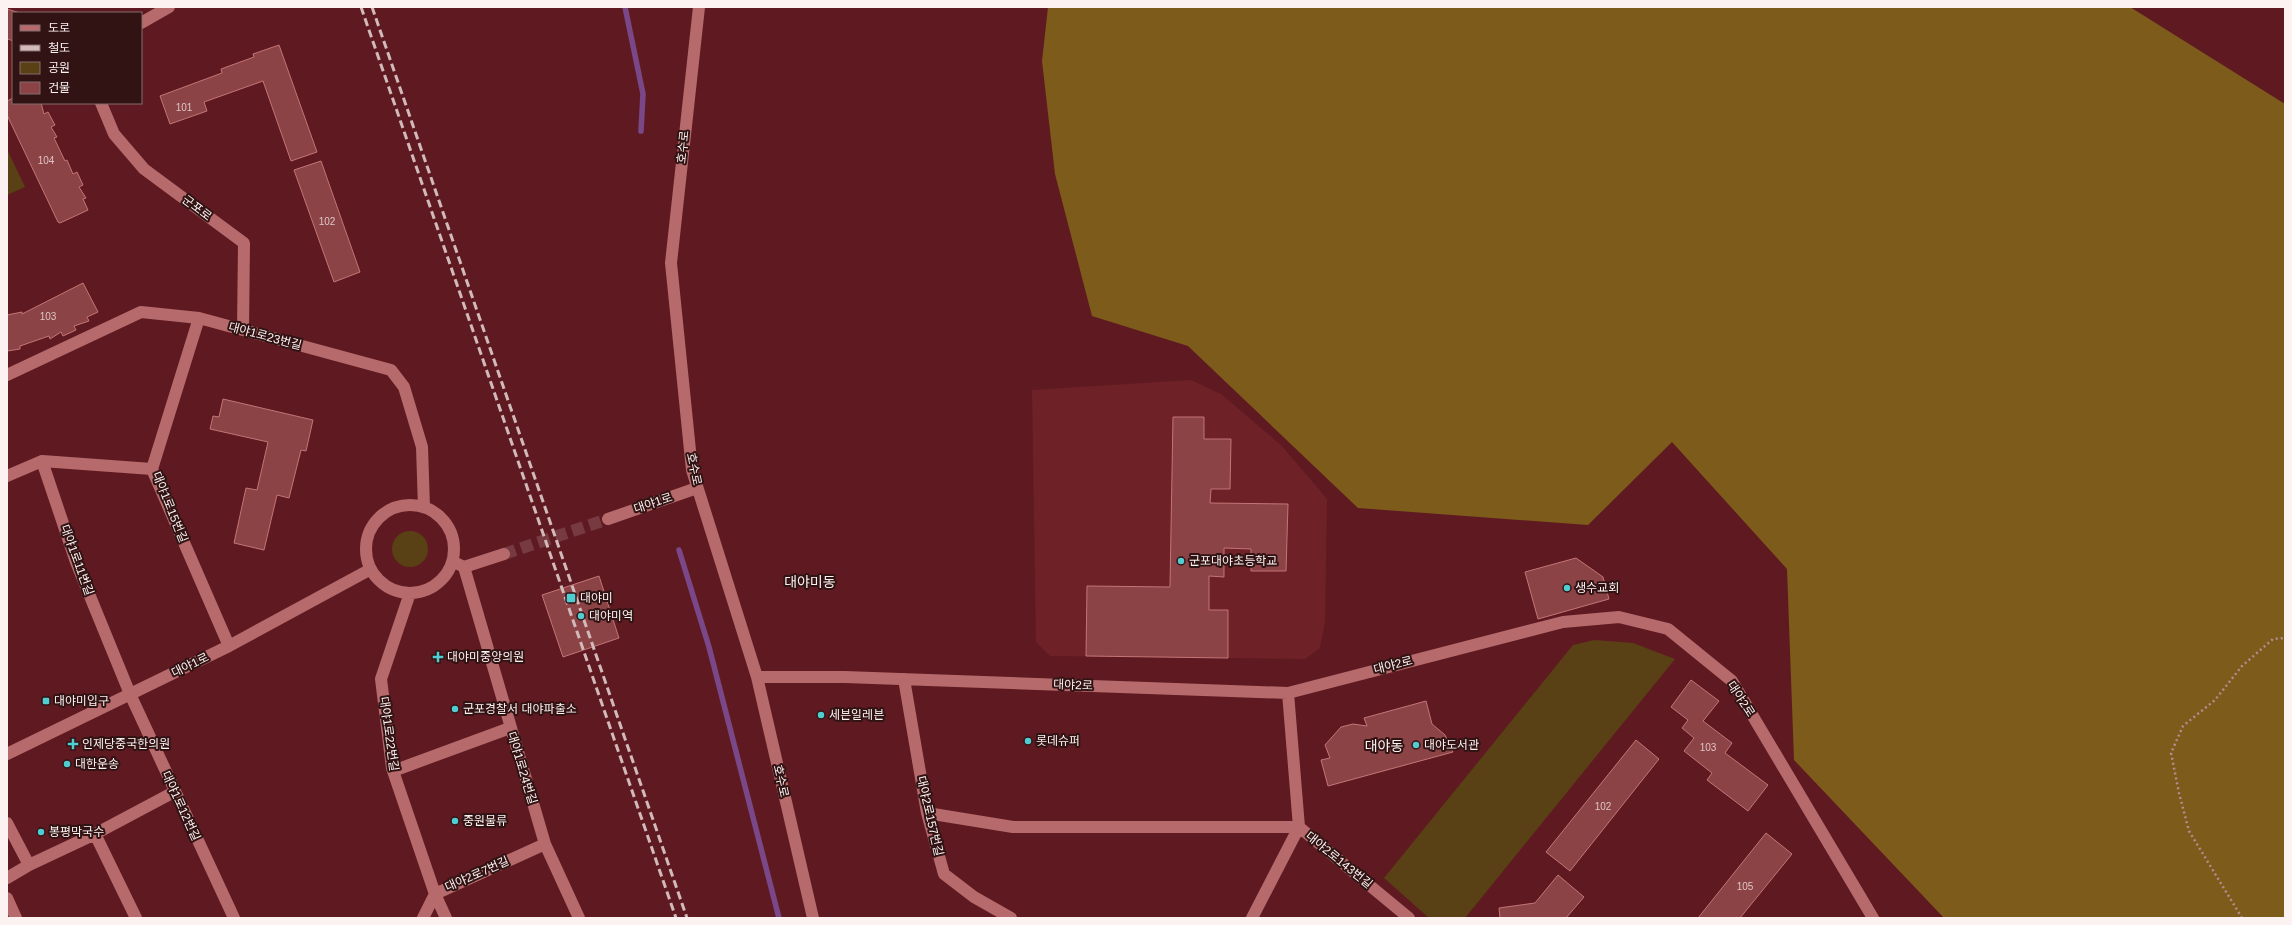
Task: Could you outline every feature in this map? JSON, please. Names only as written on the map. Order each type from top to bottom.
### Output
[{"type":"street","points":[[142,22],[169,7]]},
{"type":"street","name":"호수로","points":[[699,7],[670,263],[692,470],[757,677],[813,918]]},
{"type":"street","name":"군포로","points":[[101,104],[114,134],[144,169],[244,243],[243,330]]},
{"type":"street","name":"대야1로23번길","points":[[7,375],[141,312],[200,318],[391,370],[404,387],[422,448],[424,507]]},
{"type":"street","name":"대야1로15번길","points":[[200,318],[152,469],[229,646]]},
{"type":"street","points":[[7,476],[42,461],[152,469]]},
{"type":"street","name":"대야1로11번길","points":[[42,461],[76,562],[130,694]]},
{"type":"street","name":"대야1로","points":[[608,519],[697,488]]},
{"type":"street","points":[[407,505],[424,507],[436,514],[445,523],[451,535],[454,548],[452,561],[446,574],[436,584],[424,591],[410,593],[387,587],[378,579],[371,569],[366,553],[368,535],[377,520],[390,510],[407,505]]},
{"type":"street","points":[[452,561],[464,567],[504,554]]},
{"type":"street","name":"대야1로24번길","points":[[464,567],[545,844],[579,918]]},
{"type":"street","name":"대야1로","points":[[7,754],[229,646],[371,569]]},
{"type":"street","name":"대야1로22번길","points":[[410,593],[381,679],[393,771],[435,894],[446,918]]},
{"type":"street","name":"대야2로","points":[[757,677],[904,679],[1288,692],[1563,622],[1618,617],[1668,629],[1732,681],[1873,918]]},
{"type":"street","name":"대야2로157번길","points":[[904,679],[927,813],[944,874],[974,898],[1011,918]]},
{"type":"street","name":"대야2로143번길","points":[[1288,692],[1299,827],[1409,918]]},
{"type":"street","name":"대야1로12번길","points":[[130,694],[174,792],[234,918]]},
{"type":"street","points":[[393,771],[510,728]]},
{"type":"street","points":[[7,878],[29,865],[95,834],[174,792]]},
{"type":"street","points":[[927,813],[1013,827],[1299,827],[1252,918]]},
{"type":"street","points":[[7,823],[29,865]]},
{"type":"street","points":[[95,834],[136,918]]},
{"type":"street","name":"대야2로7번길","points":[[423,918],[435,894],[545,844]]},
{"type":"street","points":[[7,898],[16,918]]},
{"type":"path","points":[[2242,918],[2189,831],[2171,753],[2183,726],[2215,700],[2242,666],[2273,639],[2285,638]]},
{"type":"shaded area","points":[[1048,7],[2130,7],[2285,104],[2285,918],[1944,918],[1794,760],[1787,569],[1672,442],[1588,525],[1358,508],[1188,346],[1092,316],[1055,174],[1042,61]]},
{"type":"shaded area","name":"군포대야초등학교","points":[[1191,380],[1221,394],[1281,445],[1327,499],[1325,622],[1320,648],[1305,659],[1050,656],[1036,642],[1032,390]]},
{"type":"green space","points":[[7,149],[25,187],[7,195]]},
{"type":"green space","points":[[414,531],[423,536],[427,542],[427,556],[423,562],[414,567],[406,567],[397,562],[393,556],[392,545],[397,536],[403,532]]},
{"type":"green space","points":[[1594,640],[1633,643],[1675,659],[1465,918],[1429,918],[1384,878],[1573,645]]},
{"type":"building","points":[[7,9],[17,12],[12,12],[12,41],[7,40]]},
{"type":"building","points":[[279,45],[317,152],[291,161],[263,81],[204,102],[207,111],[170,124],[160,96],[222,73],[221,69],[254,57],[253,54]]},
{"type":"building","points":[[12,98],[12,104],[41,104],[44,114],[48,112],[55,125],[51,127],[57,137],[54,138],[65,161],[67,160],[73,174],[77,172],[83,185],[79,187],[86,198],[83,199],[88,210],[60,223],[58,222],[7,115],[7,101]]},
{"type":"building","points":[[321,161],[360,272],[334,282],[294,170]]},
{"type":"building","points":[[83,283],[98,312],[87,317],[89,321],[74,326],[76,330],[63,336],[61,332],[50,339],[49,336],[20,346],[20,349],[7,351],[7,315],[22,312],[22,314]]},
{"type":"building","points":[[223,399],[313,420],[306,451],[301,450],[289,498],[277,495],[264,550],[234,543],[246,488],[257,490],[268,442],[210,429],[213,416],[219,417]]},
{"type":"building","points":[[1173,417],[1204,417],[1204,439],[1231,439],[1230,489],[1211,489],[1210,503],[1288,504],[1286,571],[1251,571],[1251,549],[1224,548],[1224,577],[1209,576],[1209,610],[1228,610],[1228,658],[1086,656],[1087,586],[1170,587]]},
{"type":"building","name":"생수교회","points":[[1576,558],[1603,577],[1609,599],[1538,619],[1525,572]]},
{"type":"building","name":"대야미역","points":[[599,576],[619,638],[563,657],[542,595]]},
{"type":"building","points":[[1691,680],[1719,701],[1703,721],[1732,743],[1725,753],[1768,785],[1748,811],[1707,780],[1712,773],[1684,751],[1694,738],[1682,728],[1688,720],[1671,707]]},
{"type":"building","points":[[1426,701],[1432,724],[1445,735],[1453,752],[1328,786],[1321,760],[1330,758],[1325,745],[1341,727],[1353,724],[1367,726],[1364,718]]},
{"type":"building","points":[[1636,740],[1659,759],[1570,871],[1546,852]]},
{"type":"building","points":[[1766,833],[1792,854],[1740,918],[1698,918]]},
{"type":"building","points":[[1558,875],[1584,897],[1566,918],[1500,918],[1499,908],[1535,903]]},
{"type":"waterway","points":[[625,7],[643,94],[641,131]]},
{"type":"waterway","points":[[679,550],[709,647],[779,918]]},
{"type":"tunnel","points":[[504,554],[608,519]]},
{"type":"railway","points":[[361,7],[676,918]]},
{"type":"railway","points":[[372,7],[687,918]]},
{"type":"place","name":"군포대야초등학교","points":[[1181,561]]},
{"type":"place","name":"생수교회","points":[[1567,588]]},
{"type":"place","name":"대야미","points":[[571,598]]},
{"type":"place","name":"대야미역","points":[[581,616]]},
{"type":"place","name":"대야미중앙의원","points":[[438,657]]},
{"type":"place","name":"대야미입구","points":[[46,701]]},
{"type":"place","name":"군포경찰서 대야파출소","points":[[455,709]]},
{"type":"place","name":"세븐일레븐","points":[[821,715]]},
{"type":"place","name":"롯데슈퍼","points":[[1028,741]]},
{"type":"place","name":"인제당중국한의원","points":[[73,744]]},
{"type":"place","name":"대야도서관","points":[[1416,745]]},
{"type":"place","name":"대한운송","points":[[67,764]]},
{"type":"place","name":"중원물류","points":[[455,821]]},
{"type":"place","name":"봉평막국수","points":[[41,832]]},
{"type":"district","name":"대야미동","points":[[810,582]]},
{"type":"district","name":"대야동","points":[[1384,746]]}]
